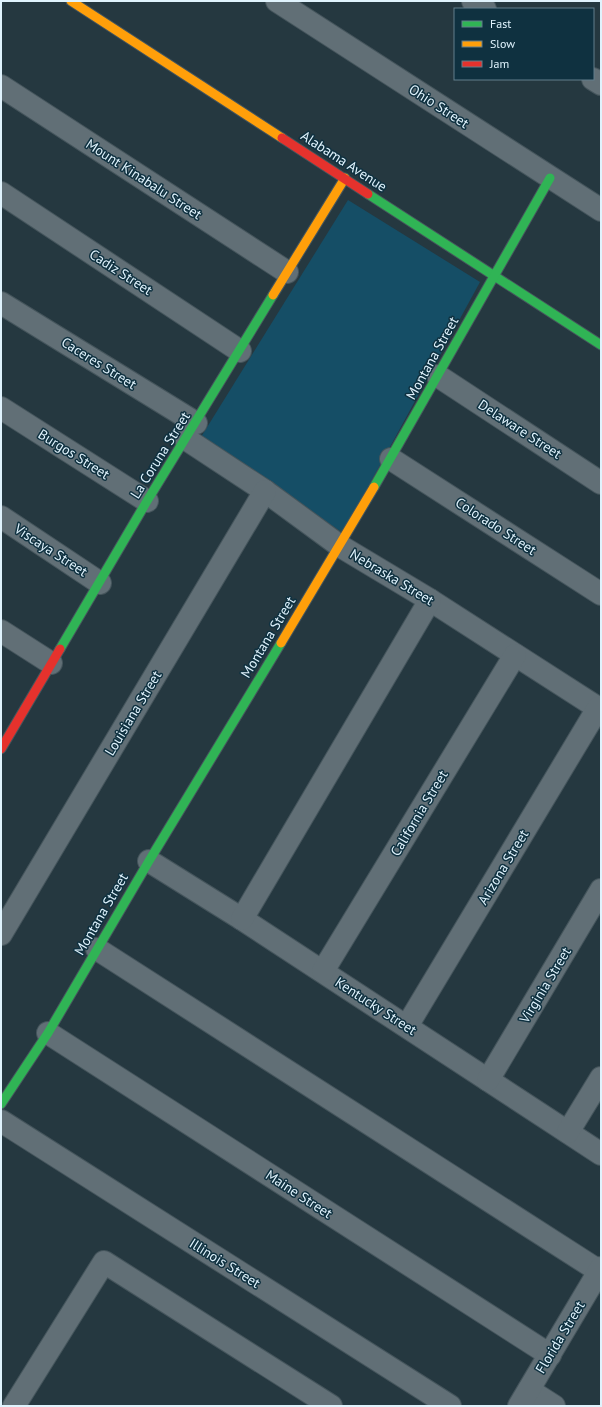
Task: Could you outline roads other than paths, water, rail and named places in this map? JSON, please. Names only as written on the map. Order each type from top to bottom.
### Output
[{"type":"street","name":"Alabama Avenue","points":[[71,1],[601,345]]},
{"type":"street","name":"Ohio Street","points":[[277,1],[601,210]]},
{"type":"street","points":[[472,1],[483,8]]},
{"type":"street","name":"Mount Kinabalu Street","points":[[1,86],[287,272]]},
{"type":"street","name":"La Coruna Street","points":[[1,749],[148,501],[345,178]]},
{"type":"street","name":"Montana Street","points":[[1,1104],[48,1033],[149,861],[340,546],[550,178]]},
{"type":"street","name":"Cadiz Street","points":[[1,193],[240,351]]},
{"type":"street","name":"Caceres Street","points":[[1,303],[191,431]]},
{"type":"street","name":"Delaware Street","points":[[438,376],[601,482]]},
{"type":"street","name":"Burgos Street","points":[[1,408],[148,501]]},
{"type":"street","name":"Nebraska Street","points":[[191,431],[265,491],[340,546],[430,600],[600,709]]},
{"type":"street","name":"Colorado Street","points":[[391,459],[601,594]]},
{"type":"street","name":"Louisiana Street","points":[[1,934],[265,491]]},
{"type":"street","name":"Viscaya Street","points":[[1,517],[100,583]]},
{"type":"street","points":[[242,919],[430,600]]},
{"type":"street","points":[[1,631],[51,663]]},
{"type":"street","name":"California Street","points":[[323,972],[515,655]]},
{"type":"street","name":"Arizona Street","points":[[407,1026],[600,709]]},
{"type":"street","name":"Kentucky Street","points":[[149,861],[242,919],[601,1154]]},
{"type":"street","name":"Virginia Street","points":[[488,1080],[601,890]]},
{"type":"street","points":[[97,949],[600,1270]]},
{"type":"street","name":"Maine Street","points":[[48,1033],[550,1355]]},
{"type":"street","points":[[568,1132],[601,1078]]},
{"type":"street","name":"Illinois Street","points":[[1,1121],[450,1406]]},
{"type":"street","points":[[14,1406],[104,1262],[331,1406]]},
{"type":"street","name":"Florida Street","points":[[524,1398],[600,1270]]},
{"type":"street","points":[[524,1398],[554,1406]]}]
